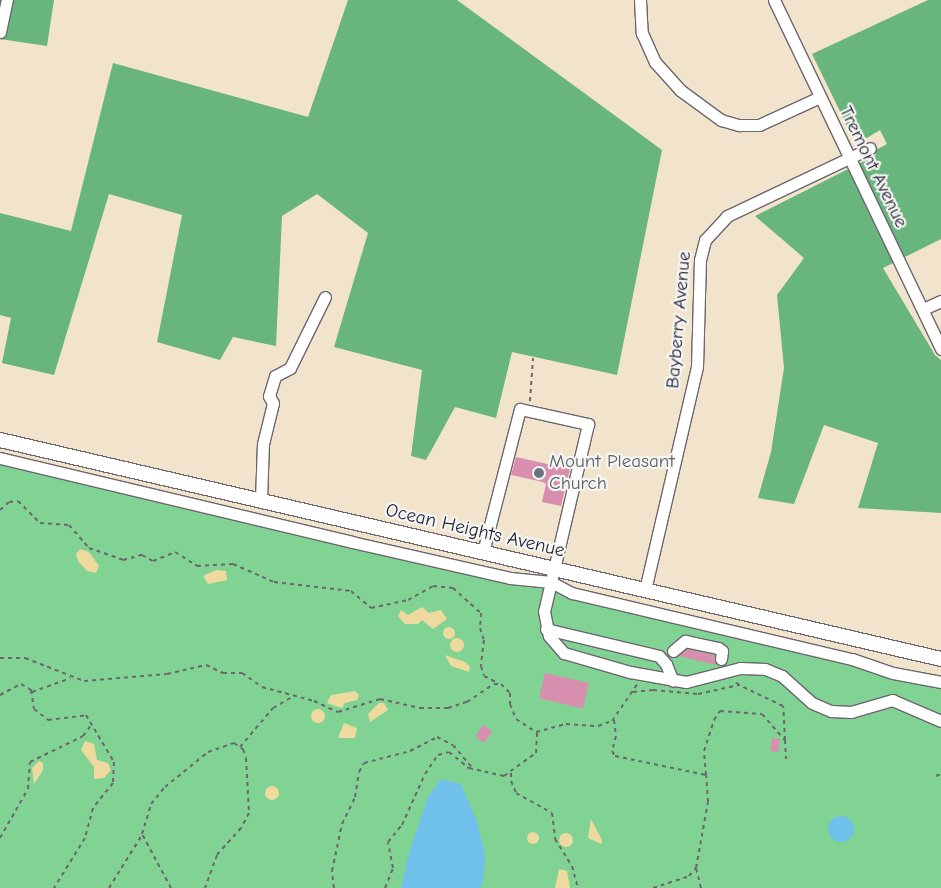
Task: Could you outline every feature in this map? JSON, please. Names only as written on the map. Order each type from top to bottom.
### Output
[{"type":"main road","name":"Ocean Heights Avenue","points":[[0,440],[483,552],[552,575],[645,590],[941,659]]},
{"type":"street","points":[[0,32],[7,0]]},
{"type":"street","points":[[640,0],[642,33],[655,62],[680,90],[721,120],[739,126],[759,125],[820,97]]},
{"type":"street","name":"Tremont Avenue","points":[[779,2],[820,97],[941,349]]},
{"type":"street","name":"Bayberry Avenue","points":[[645,590],[697,367],[700,260],[706,240],[727,216],[870,148]]},
{"type":"street","points":[[261,500],[263,444],[273,403],[269,396],[275,376],[290,368],[325,297]]},
{"type":"street","points":[[923,309],[941,301]]},
{"type":"street","points":[[483,552],[520,409],[588,424],[544,610],[546,629],[558,648],[569,656],[673,681],[696,681],[746,668],[771,671],[790,681],[812,703],[831,712],[851,712],[892,700],[941,721]]},
{"type":"street","points":[[0,458],[510,578],[552,575],[572,593],[852,659],[893,673],[941,682]]},
{"type":"street","points":[[546,629],[663,659]]},
{"type":"street","points":[[663,659],[684,641],[718,648],[722,651],[719,658],[725,672]]},
{"type":"street","points":[[663,659],[673,681]]},
{"type":"path","points":[[529,406],[533,358]]},
{"type":"path","points":[[0,510],[9,502],[18,500],[40,523],[69,525],[89,548],[123,560],[142,555],[153,561],[175,552],[197,566],[233,564],[274,582],[351,590],[371,608],[408,600],[433,586],[453,588],[481,613],[482,671],[489,679],[501,684],[510,693],[511,708],[516,719],[537,732],[566,724],[598,726],[614,720],[644,675]]},
{"type":"path","points":[[0,658],[25,658],[61,670],[73,678],[84,681],[139,678],[206,665],[223,673],[242,673],[262,687],[292,697],[314,701],[338,712],[380,699],[437,709],[467,702],[488,687],[501,684]]},
{"type":"path","points":[[725,672],[738,685],[783,706],[786,758]]},
{"type":"path","points":[[32,692],[61,679],[73,678]]},
{"type":"path","points":[[0,695],[21,684],[32,692],[34,709],[48,720],[83,714],[92,724],[114,762],[115,777],[93,808],[85,838],[54,888]]},
{"type":"path","points":[[716,690],[738,685]]},
{"type":"path","points":[[240,746],[273,708],[292,697]]},
{"type":"path","points":[[701,888],[696,868],[708,802],[704,751],[714,720],[720,711],[762,714],[785,740]]},
{"type":"path","points":[[614,720],[616,736],[612,751],[615,756],[706,775]]},
{"type":"path","points":[[0,838],[28,789],[30,762],[83,736],[92,724]]},
{"type":"path","points":[[385,888],[393,868],[388,842],[402,825],[435,758],[449,752],[465,766],[479,771],[498,775],[511,773],[536,753],[537,732]]},
{"type":"path","points":[[334,888],[332,871],[342,824],[355,797],[358,772],[364,763],[410,752],[437,737],[450,742],[466,763],[479,771]]},
{"type":"path","points":[[108,888],[142,834],[151,804],[165,787],[208,752],[227,743],[240,746]]},
{"type":"path","points":[[204,888],[214,859],[249,812],[246,758],[240,746]]},
{"type":"path","points":[[511,773],[511,781],[516,793],[552,812],[555,839],[572,866],[578,888]]},
{"type":"path","points":[[936,776],[941,774]]},
{"type":"path","points":[[142,834],[171,888]]},
{"type":"path","points":[[653,888],[689,876],[696,868]]},
{"type":"green space","points":[[0,0],[54,0],[47,46],[0,39]]},
{"type":"green space","points":[[348,0],[457,0],[662,150],[617,375],[512,352],[496,418],[455,407],[426,460],[411,456],[422,370],[334,347],[368,233],[317,194],[282,216],[276,346],[233,337],[220,360],[157,342],[182,215],[109,194],[54,375],[2,363],[11,318],[0,315],[0,213],[71,231],[113,63],[308,117]]},
{"type":"green space","points":[[928,0],[941,0],[941,239],[883,268],[935,355],[941,360],[941,513],[858,508],[878,443],[824,425],[794,504],[758,498],[771,452],[784,368],[777,295],[804,258],[755,216],[876,155],[874,151],[887,144],[880,130],[867,138],[852,136],[812,54]]},
{"type":"green space","points":[[0,457],[941,683],[941,888],[0,888]]},
{"type":"sand","points":[[80,549],[89,552],[99,566],[96,573],[87,571],[78,561],[76,554]]},
{"type":"sand","points":[[216,570],[226,571],[227,580],[208,584],[203,576]]},
{"type":"sand","points":[[422,607],[429,613],[441,610],[447,619],[433,629],[422,620],[418,624],[405,624],[398,616],[401,610],[408,615]]},
{"type":"sand","points":[[447,627],[451,627],[455,633],[451,639],[447,639],[443,635],[443,631]]},
{"type":"sand","points":[[457,638],[462,640],[464,645],[462,650],[457,652],[452,650],[450,645],[452,640]]},
{"type":"sand","points":[[445,655],[465,662],[470,667],[469,672],[451,666]]},
{"type":"sand","points":[[355,691],[359,695],[357,700],[345,703],[342,708],[327,703],[331,695]]},
{"type":"sand","points":[[379,703],[384,703],[388,710],[370,722],[368,714]]},
{"type":"sand","points":[[318,709],[323,711],[325,716],[323,721],[318,723],[313,721],[311,716],[313,711]]},
{"type":"sand","points":[[344,723],[357,728],[355,738],[338,738]]},
{"type":"sand","points":[[85,741],[94,744],[97,760],[108,763],[111,770],[104,778],[94,779],[94,767],[81,750]]},
{"type":"sand","points":[[39,761],[43,763],[43,770],[34,784],[32,768]]},
{"type":"sand","points":[[272,786],[277,788],[279,793],[277,798],[272,800],[267,798],[265,793],[267,788]]},
{"type":"sand","points":[[591,819],[602,840],[602,844],[588,838]]},
{"type":"sand","points":[[535,832],[538,833],[538,843],[531,844],[528,843],[527,836],[528,833]]},
{"type":"sand","points":[[563,833],[569,833],[573,840],[569,847],[563,847],[559,843],[559,837]]},
{"type":"sand","points":[[559,869],[567,871],[570,888],[555,888]]},
{"type":"water","points":[[441,779],[461,784],[477,822],[485,855],[483,881],[480,888],[401,888],[409,853],[428,797]]},
{"type":"water","points":[[841,816],[850,820],[854,829],[850,838],[841,842],[832,838],[828,829],[832,820]]},
{"type":"building","points":[[516,457],[570,469],[561,506],[542,502],[546,484],[543,482],[511,475]]},
{"type":"building","points":[[687,649],[714,655],[716,665],[679,656]]},
{"type":"building","points":[[545,673],[589,683],[583,708],[539,698]]},
{"type":"building","points":[[483,725],[492,731],[484,743],[475,737]]},
{"type":"building","points":[[772,738],[780,739],[778,752],[770,751]]},
{"type":"place","name":"Mount Pleasant Church","points":[[539,473]]}]
